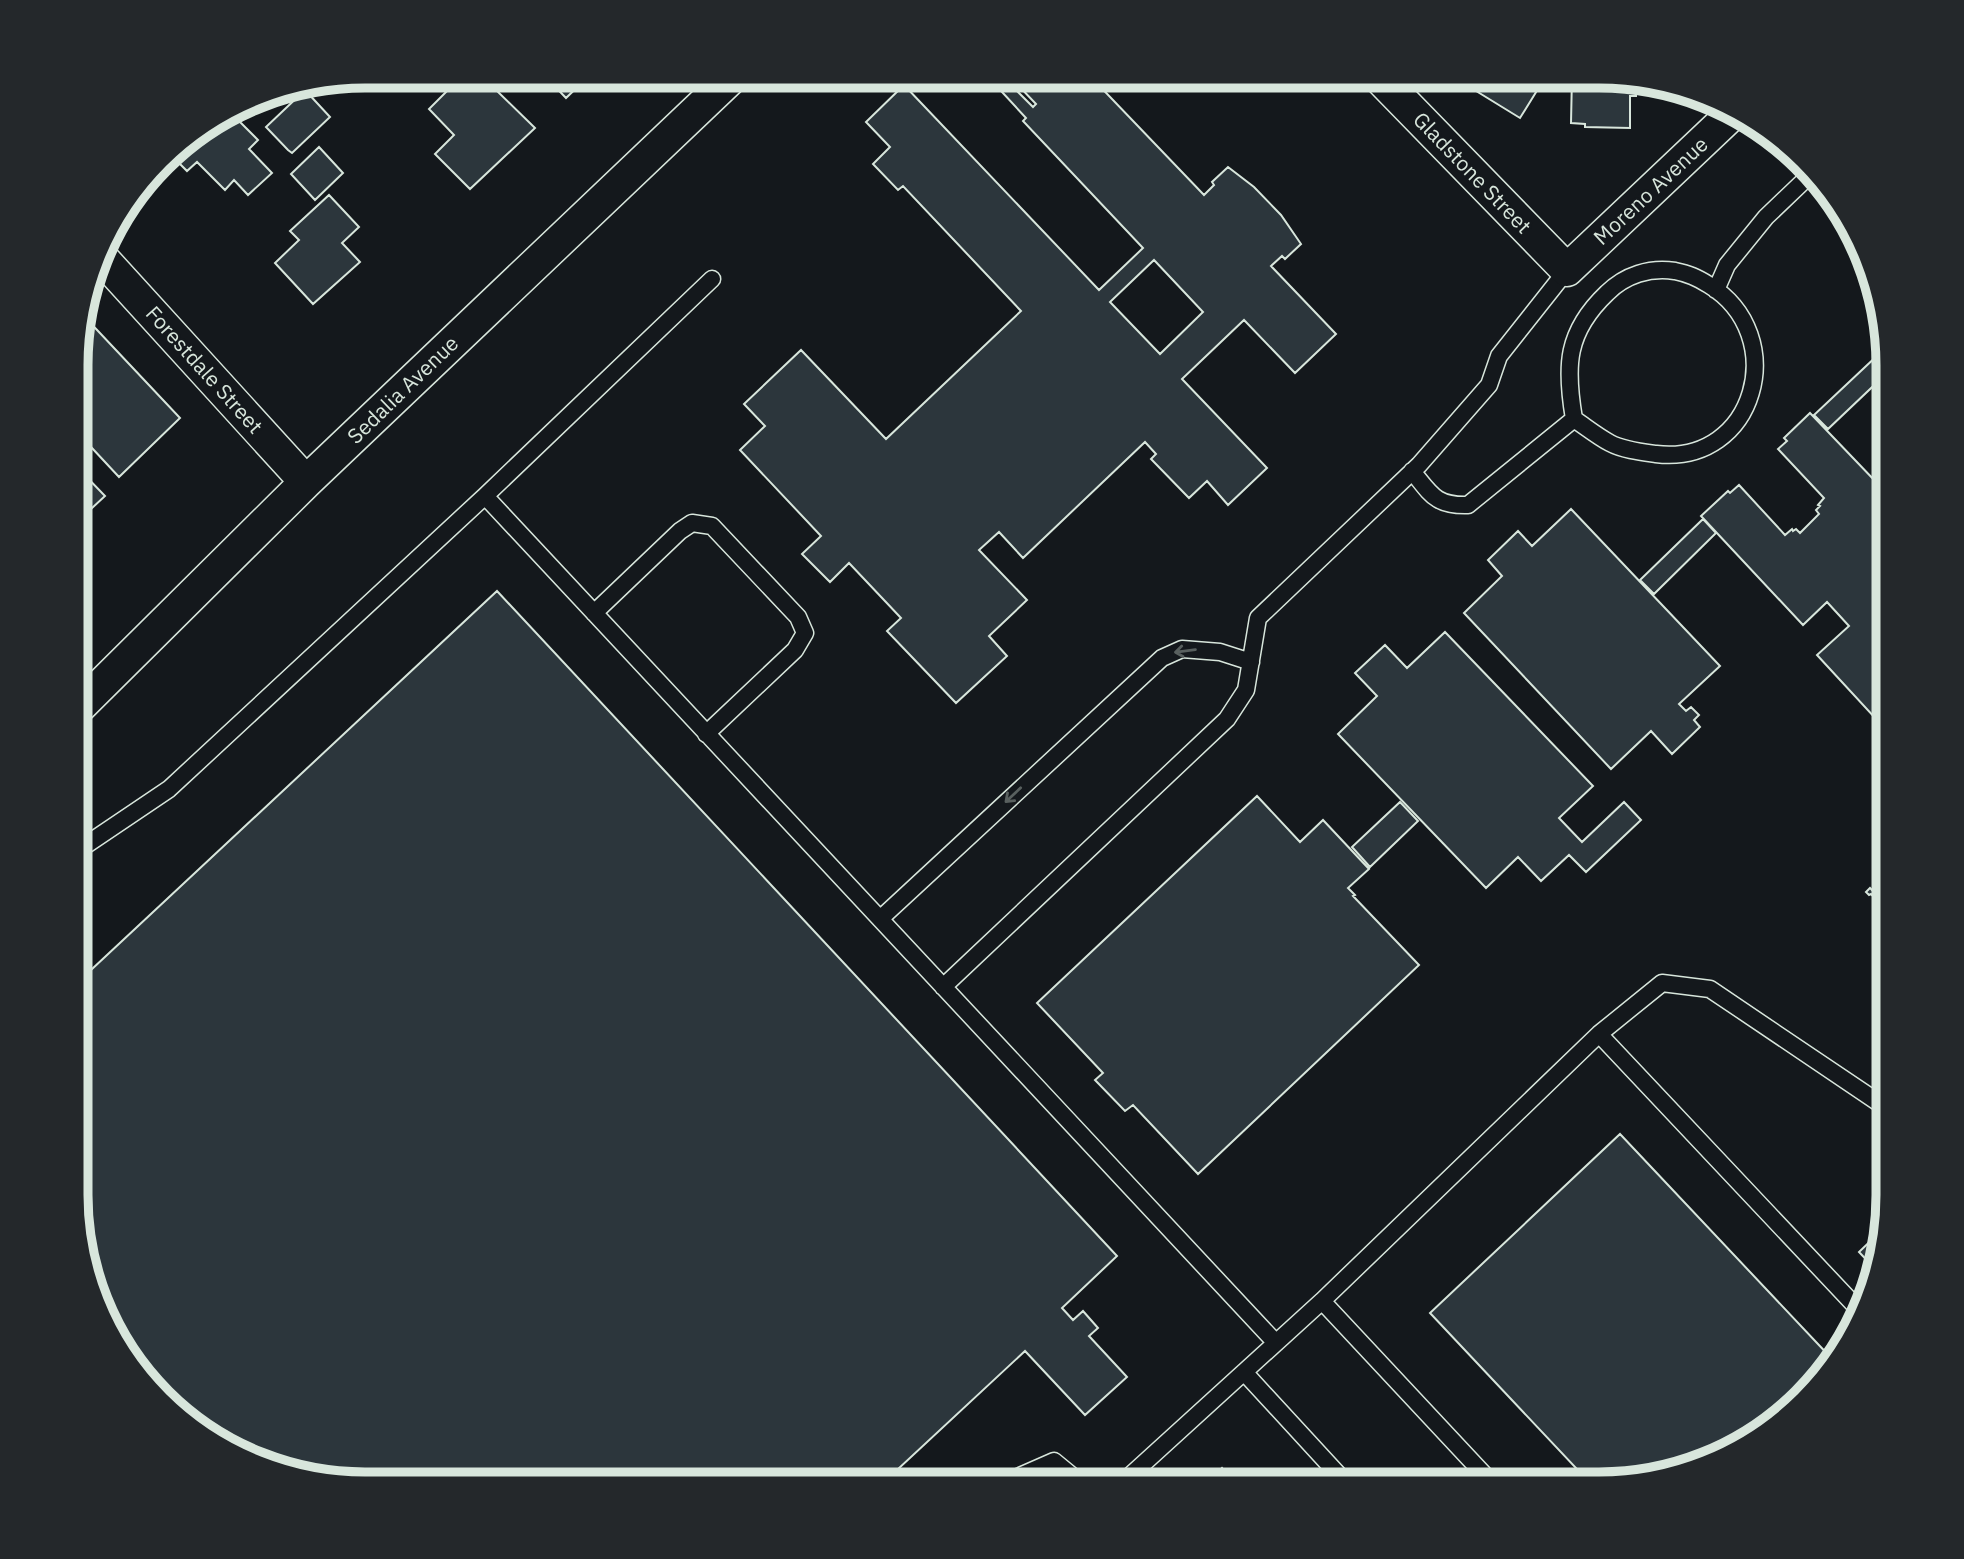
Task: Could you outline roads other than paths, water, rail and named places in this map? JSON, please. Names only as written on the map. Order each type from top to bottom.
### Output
[{"type":"street","name":"Sedalia Avenue","points":[[88,698],[306,482],[720,88]]},
{"type":"street","name":"Gladstone Street","points":[[1390,88],[1567,270]]},
{"type":"street","name":"Moreno Avenue","points":[[1567,270],[1727,119]]},
{"type":"street","name":"Forestdale Street","points":[[107,263],[306,482]]},
{"type":"lane","points":[[1716,290],[1727,265],[1750,236],[1805,179]]},
{"type":"lane","points":[[1661,269],[1690,274],[1716,290],[1734,306],[1755,349],[1756,371],[1751,394],[1741,416],[1725,436],[1704,449],[1673,456],[1642,453],[1611,444],[1574,419],[1569,389],[1569,359],[1578,329],[1594,305],[1615,285],[1635,274],[1661,269]]},
{"type":"lane","points":[[943,987],[1227,719],[1246,690],[1258,618],[1412,471],[1489,385],[1499,356],[1567,270]]},
{"type":"lane","points":[[88,844],[169,789],[485,496],[712,279]]},
{"type":"lane","points":[[1412,471],[1434,498],[1451,506],[1468,505],[1574,419]]},
{"type":"lane","points":[[485,496],[1276,1343]]},
{"type":"lane","points":[[594,613],[680,531],[692,523],[712,526],[798,617],[804,633],[795,650],[706,734]]},
{"type":"lane","points":[[880,919],[1162,658],[1182,649],[1220,652],[1251,662]]},
{"type":"lane","points":[[1133,1472],[1322,1301],[1599,1034],[1662,983],[1710,989],[1876,1101]]},
{"type":"lane","points":[[1599,1034],[1853,1305]]},
{"type":"lane","points":[[1322,1301],[1482,1472]]},
{"type":"lane","points":[[1244,1372],[1336,1472]]},
{"type":"lane","points":[[1029,1472],[1054,1461],[1068,1472]]}]
